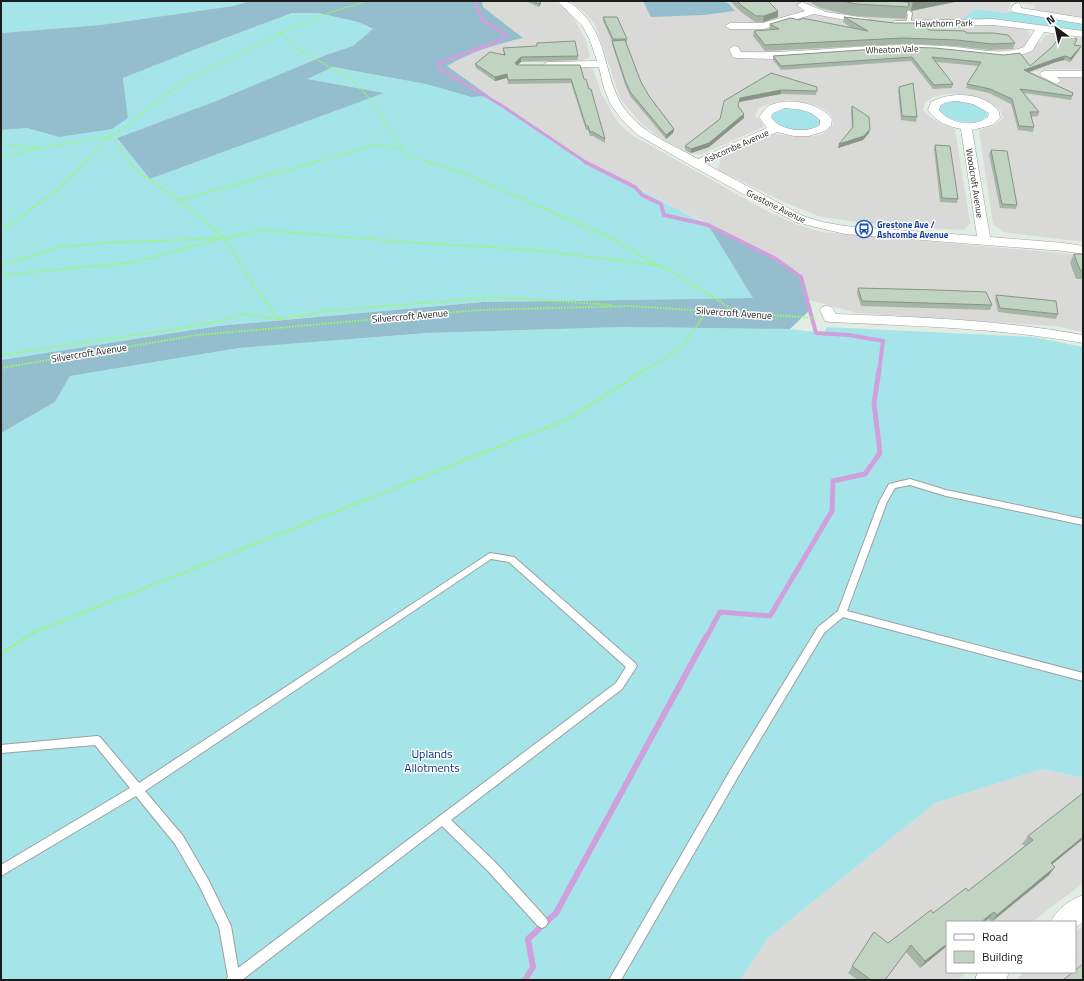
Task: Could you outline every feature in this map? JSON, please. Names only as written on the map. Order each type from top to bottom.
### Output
[{"type":"street","name":"Grestone Avenue","points":[[562,1],[586,22],[594,37],[613,98],[625,119],[642,133],[778,208],[799,218],[846,230],[1064,247],[1083,250]]},
{"type":"street","name":"Hawthorn Park","points":[[802,5],[813,11],[853,20],[881,23],[908,24],[993,22],[1083,34]]},
{"type":"street","points":[[1017,6],[1016,10],[1083,21]]},
{"type":"street","points":[[730,26],[764,26],[813,11]]},
{"type":"street","name":"Wheaton Vale","points":[[734,49],[737,55],[759,56],[904,47],[934,48],[1003,55],[1021,52],[1028,49],[1041,28]]},
{"type":"street","points":[[536,66],[603,64]]},
{"type":"street","points":[[1056,81],[1046,74],[1083,74]]},
{"type":"street","points":[[944,99],[965,99],[986,105],[994,112],[994,118],[987,124],[966,126],[939,117],[933,110],[935,104],[944,99]]},
{"type":"street","name":"Ashcombe Avenue","points":[[696,164],[776,128],[794,133],[809,132],[821,129],[824,126],[826,119],[820,112],[808,107],[794,105],[780,106],[769,110],[765,117],[769,124],[776,128]]},
{"type":"street","name":"Woodcroft Avenue","points":[[966,126],[984,241]]},
{"type":"street","points":[[824,314],[830,318],[958,323],[1026,329],[1083,339]]},
{"type":"street","points":[[1064,921],[1083,907]]},
{"type":"street","points":[[987,980],[996,973]]},
{"type":"lane","points":[[892,10],[897,9],[908,12],[910,14],[908,24]]},
{"type":"lane","points":[[615,980],[734,772],[821,630],[842,613],[883,502],[892,486],[910,482],[946,493],[1083,522]]},
{"type":"lane","points":[[1,749],[98,740],[137,790],[179,840],[204,883],[225,926],[233,980],[618,686],[632,666],[511,559],[490,556],[137,790],[1,871]]},
{"type":"lane","points":[[842,613],[1083,677]]},
{"type":"lane","points":[[443,820],[492,867],[542,922]]},
{"type":"path","points":[[1,157],[111,136],[122,131],[160,98],[187,80],[281,32],[337,9],[367,1]]},
{"type":"path","points":[[281,32],[296,48],[353,80],[369,98],[408,155],[461,172],[609,237],[657,265],[670,270],[739,313]]},
{"type":"path","points":[[111,136],[138,172],[179,200],[224,238],[255,287],[279,319]]},
{"type":"path","points":[[1,231],[57,190],[111,136]]},
{"type":"path","points":[[1,144],[42,148]]},
{"type":"path","points":[[179,200],[378,144],[404,150]]},
{"type":"path","points":[[1,276],[136,262],[224,238],[263,230],[418,243],[524,249],[657,265]]},
{"type":"path","points":[[1,265],[60,247],[105,243],[224,238]]},
{"type":"path","points":[[1,355],[176,329],[243,314],[279,319],[327,311],[496,297],[630,306]]},
{"type":"path","name":"Silvercroft Avenue","points":[[1,368],[198,335],[479,310],[630,306],[803,317],[824,314]]},
{"type":"path","points":[[1,654],[35,632],[568,419],[683,346],[707,311]]},
{"type":"shaded area","points":[[251,1],[482,1],[483,7],[523,38],[502,43],[465,56],[447,66],[489,96],[471,97],[426,84],[333,67],[307,79],[384,93],[150,179],[117,138],[216,101],[326,55],[353,46],[373,29],[358,22],[318,13],[292,13],[123,78],[128,118],[112,129],[59,137],[27,128],[1,130],[1,33],[100,25],[233,6]]},
{"type":"shaded area","points":[[482,1],[553,1],[565,9],[576,22],[586,40],[590,57],[580,62],[545,63],[526,60],[516,61],[510,68],[585,66],[593,69],[602,95],[615,118],[620,125],[632,135],[763,209],[795,224],[821,232],[1083,255],[1083,332],[1055,326],[857,313],[809,300],[801,277],[776,259],[586,162],[446,66],[469,53],[522,38],[483,7]]},
{"type":"shaded area","points":[[570,1],[1083,1],[1083,19],[1033,10],[1034,5],[1011,2],[1007,13],[975,9],[985,23],[1022,27],[1030,33],[1027,40],[1040,43],[1045,35],[1056,34],[1083,38],[1083,69],[1048,69],[1032,72],[1054,84],[1060,83],[1058,76],[1083,76],[1083,242],[1003,232],[993,224],[979,130],[995,125],[1003,118],[1001,111],[991,103],[976,97],[960,94],[945,94],[933,97],[925,103],[923,110],[937,122],[955,129],[970,223],[964,230],[888,226],[821,217],[786,203],[718,170],[721,158],[773,134],[814,136],[823,134],[833,125],[833,118],[828,112],[818,106],[803,102],[786,100],[769,104],[759,108],[755,116],[762,122],[763,127],[702,154],[687,154],[656,135],[640,122],[621,100],[595,24],[583,11]]},
{"type":"shaded area","points":[[643,1],[721,1],[728,3],[735,11],[703,15],[651,17]]},
{"type":"shaded area","points":[[708,225],[776,259],[801,277],[811,309],[790,329],[624,327],[427,333],[239,348],[70,376],[55,402],[1,433],[1,360],[218,326],[483,302],[753,298]]},
{"type":"shaded area","points":[[1042,769],[1083,778],[1083,883],[1033,921],[946,921],[946,973],[966,973],[957,980],[740,980],[768,938],[935,803]]},
{"type":"shaded area","points":[[1083,926],[1083,980],[1015,980],[1024,973],[1076,973],[1076,931]]},
{"type":"green space","points":[[1,1],[251,1],[233,6],[100,25],[1,33]]},
{"type":"green space","points":[[975,9],[1007,13],[1008,11],[1083,23],[1083,32],[961,20]]},
{"type":"green space","points":[[292,13],[318,13],[358,22],[373,30],[354,46],[326,55],[216,101],[117,138],[150,179],[383,93],[306,79],[333,67],[426,84],[471,97],[489,96],[586,162],[708,225],[753,298],[483,302],[218,326],[1,360],[1,130],[27,128],[59,137],[128,118],[123,78]]},
{"type":"green space","points":[[953,101],[968,102],[978,105],[987,115],[983,119],[977,121],[962,122],[942,114],[939,109],[943,104]]},
{"type":"green space","points":[[790,107],[812,112],[820,120],[820,123],[809,130],[803,131],[788,129],[771,119],[773,113]]},
{"type":"green space","name":"Uplands Allotments","points":[[624,327],[790,329],[824,333],[827,327],[1034,337],[1083,347],[1083,778],[1042,769],[935,803],[768,938],[740,980],[1,980],[1,433],[55,402],[70,376],[239,348],[427,333]]},
{"type":"building","points":[[533,1],[541,1],[539,4]]},
{"type":"building","points":[[737,1],[768,1],[778,11],[764,16],[756,16]]},
{"type":"building","points":[[843,1],[895,1],[909,3],[908,7],[856,4]]},
{"type":"building","points":[[603,17],[617,17],[627,39],[613,39]]},
{"type":"building","points":[[844,17],[894,23],[917,23],[921,28],[927,28],[929,30],[965,31],[966,33],[993,33],[1008,35],[1015,43],[992,44],[957,40],[903,38],[765,45],[754,31],[779,29],[770,24],[790,18],[800,20],[802,18],[868,31]]},
{"type":"building","points":[[1060,36],[1077,39],[1074,45],[1081,46],[1071,58],[1065,56],[1024,70],[1073,93],[1072,96],[1020,89],[1039,112],[1030,112],[1034,127],[1019,126],[1012,99],[990,89],[967,84],[981,62],[932,57],[953,84],[934,85],[912,57],[781,66],[773,56],[905,47],[935,48],[1004,55],[1020,53],[1030,66],[1052,47]]},
{"type":"building","points":[[625,40],[641,82],[649,96],[674,129],[666,135],[631,93],[626,83],[612,41]]},
{"type":"building","points":[[575,41],[578,56],[521,57],[515,63],[517,65],[580,65],[584,79],[586,79],[589,89],[591,89],[605,139],[593,132],[590,132],[588,126],[586,126],[571,79],[508,80],[507,74],[495,77],[475,64],[490,52],[505,55],[503,48],[537,46],[537,43]]},
{"type":"building","points":[[771,73],[817,87],[817,91],[781,90],[740,98],[738,106],[744,114],[709,143],[691,149],[685,146],[720,119],[724,101]]},
{"type":"building","points":[[913,83],[917,117],[902,116],[899,87]]},
{"type":"building","points":[[852,106],[869,117],[870,129],[864,136],[839,144],[853,127]]},
{"type":"building","points":[[935,145],[950,146],[958,199],[942,198]]},
{"type":"building","points":[[991,150],[1007,151],[1017,205],[1002,204]]},
{"type":"building","points":[[1074,254],[1083,254],[1083,270],[1080,270]]},
{"type":"building","points":[[858,288],[986,292],[992,305],[862,301]]},
{"type":"building","points":[[996,295],[1056,301],[1058,314],[1000,308]]},
{"type":"building","points":[[1083,793],[1083,837],[1051,863],[1055,867],[997,915],[994,912],[982,921],[946,921],[946,945],[925,961],[911,945],[885,980],[871,980],[852,966],[874,932],[888,943],[931,910],[933,913],[966,888],[968,891],[1033,840],[1028,836]]},
{"type":"building","points":[[1083,964],[1083,980],[1063,980],[1072,973],[1076,973],[1076,969]]},
{"type":"waterway","points":[[475,1],[482,20],[506,35],[501,40],[439,63],[439,69],[501,105],[587,163]]},
{"type":"waterway","points":[[587,163],[635,187],[642,195],[661,204],[664,215],[708,225],[776,259],[801,277],[816,333],[849,335],[883,341],[879,371]]},
{"type":"waterway","points":[[706,638],[720,612],[770,616],[832,511],[833,481],[865,474],[880,453],[874,403],[879,370]]},
{"type":"waterway","points":[[525,980],[533,967],[528,939],[556,913],[706,637]]},
{"type":"place","name":"Grestone Ave / Ashcombe Avenue","points":[[864,229]]}]
